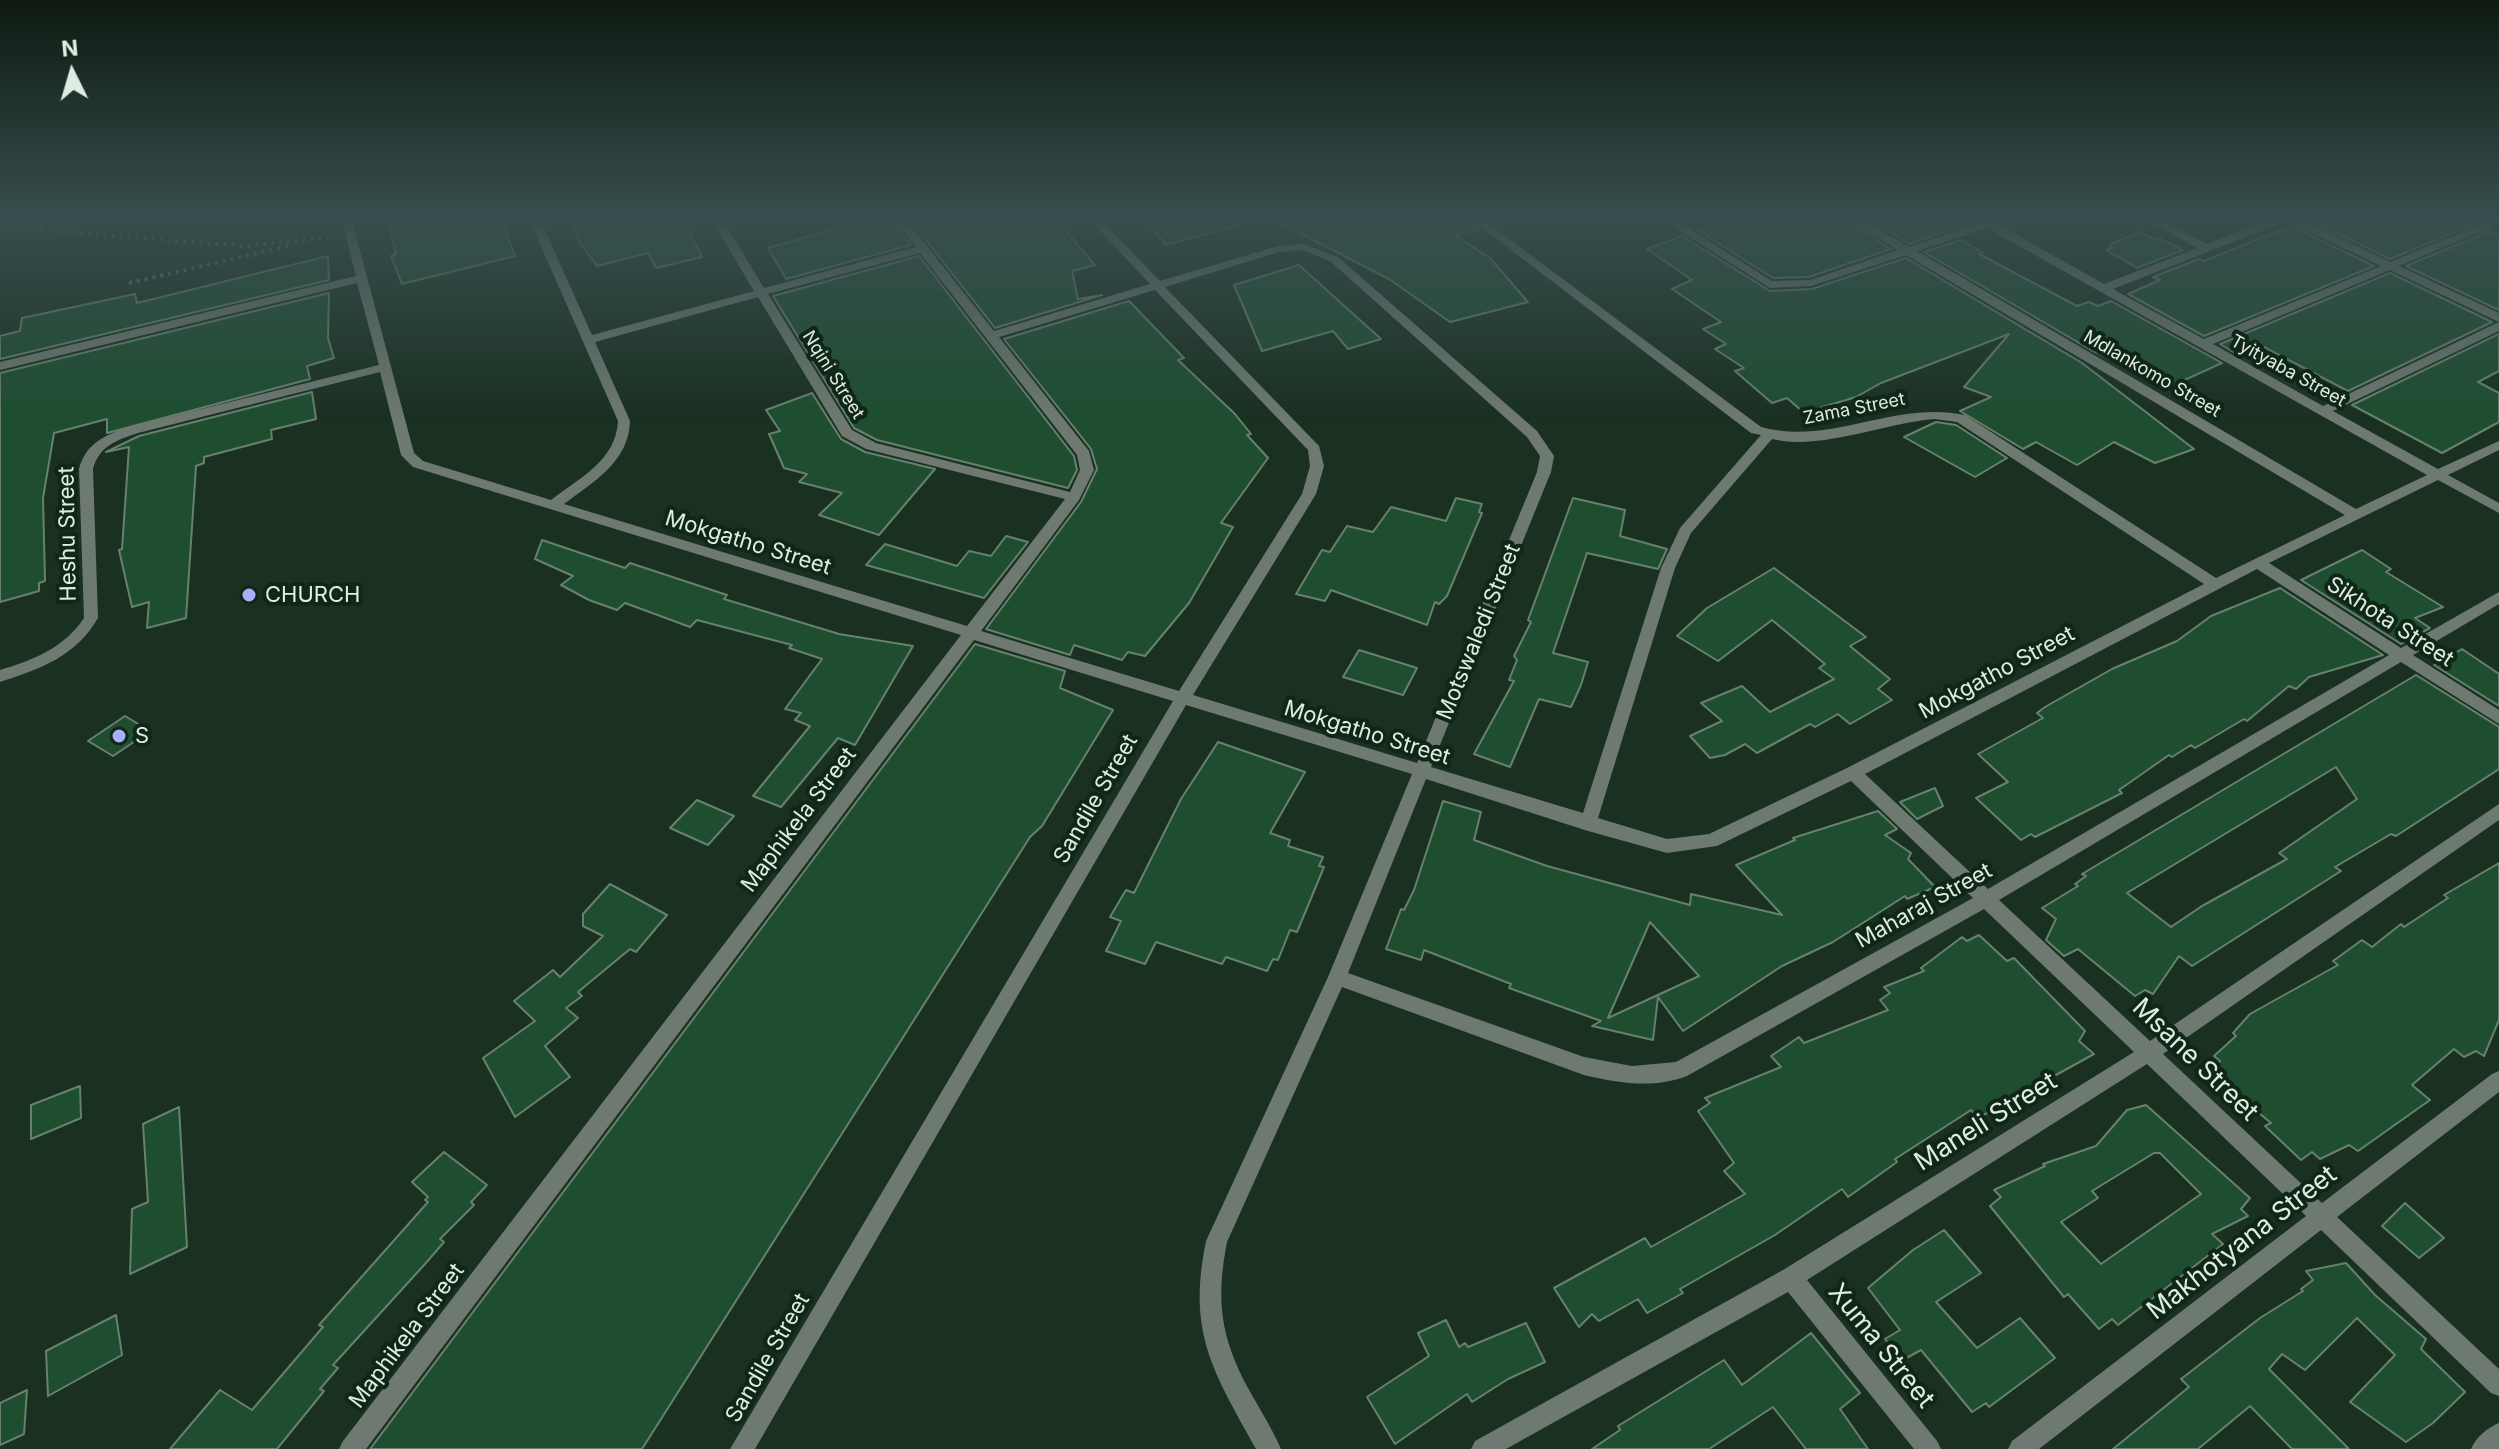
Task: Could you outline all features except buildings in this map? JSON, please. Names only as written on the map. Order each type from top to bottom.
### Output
[{"type":"street","points":[[0,366],[335,285]]},
{"type":"street","name":"Mokgatho Street","points":[[364,285],[408,455],[418,464],[1655,844],[1690,846],[1711,841],[1853,773],[2354,514],[2499,445]]},
{"type":"street","points":[[553,505],[613,457],[623,445],[626,433],[624,421],[563,285]]},
{"type":"street","name":"Nqini Street","points":[[757,285],[836,421],[847,433],[871,446],[1074,497]]},
{"type":"street","points":[[587,340],[796,285]]},
{"type":"street","name":"Maphikela Street","points":[[351,1449],[1074,497],[1088,461],[950,285]]},
{"type":"street","name":"Motswaledi Street","points":[[991,336],[1162,285]]},
{"type":"street","name":"Motswaledi Street","points":[[1269,1449],[1223,1364],[1209,1328],[1209,1271],[1217,1241],[1337,977],[1544,472],[1544,449],[1520,424],[1360,285]]},
{"type":"street","name":"Zama Street","points":[[1562,285],[1739,418],[1768,435],[1806,437],[1933,414],[1960,418],[2215,584]]},
{"type":"street","points":[[1775,285],[1799,285]]},
{"type":"street","name":"Mdlankomo Street","points":[[1963,285],[2354,514]]},
{"type":"street","name":"Tyityaba Street","points":[[2098,285],[2499,509]]},
{"type":"street","points":[[2104,288],[2113,285]]},
{"type":"street","points":[[2204,344],[2346,285]]},
{"type":"street","points":[[2429,285],[2499,318]]},
{"type":"street","name":"Sandile Street","points":[[742,1449],[1182,699],[1309,494],[1319,460],[1301,434],[1157,286]]},
{"type":"street","points":[[2322,411],[2499,326]]},
{"type":"street","name":"Heshu Street","points":[[0,676],[59,653],[83,633],[91,618],[86,469],[93,449],[103,441],[134,430],[383,368]]},
{"type":"street","points":[[1588,824],[1668,568],[1685,531],[1768,435]]},
{"type":"street","name":"Sikhota Street","points":[[2258,563],[2499,718]]},
{"type":"street","name":"Maharaj Street","points":[[1337,977],[1584,1066],[1623,1076],[1654,1077],[1680,1070],[1988,898],[2499,597]]},
{"type":"street","name":"Msane Street","points":[[1853,773],[2499,1385]]},
{"type":"street","name":"Maneli Street","points":[[1483,1449],[1791,1278],[2150,1052],[2499,811]]},
{"type":"street","name":"Makhotyana Street","points":[[2020,1449],[2499,1080]]},
{"type":"street","name":"Xuma Street","points":[[1791,1278],[1929,1449]]},
{"type":"street","points":[[2483,1449],[2499,1435]]},
{"type":"place","name":"CHURCH","points":[[249,595]]},
{"type":"place","name":"S","points":[[119,736]]}]
